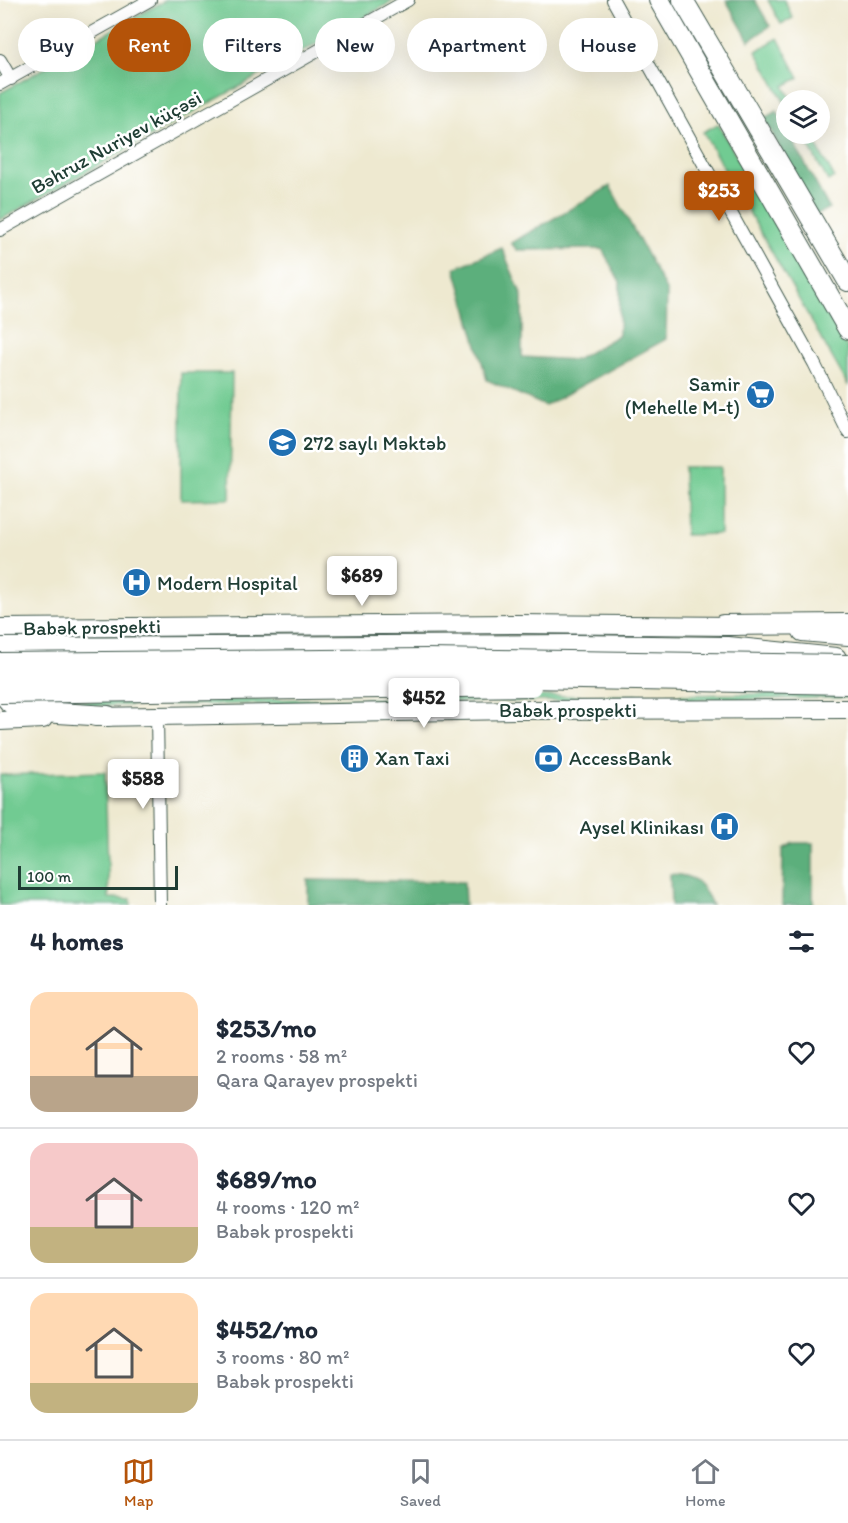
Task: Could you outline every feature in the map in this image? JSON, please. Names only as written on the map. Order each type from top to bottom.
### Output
[{"type":"main road","points":[[659,0],[848,329]]},
{"type":"main road","points":[[683,0],[848,281]]},
{"type":"main road","name":"Babək prospekti","points":[[0,628],[517,624],[723,625],[848,636]]},
{"type":"main road","points":[[723,625],[848,624]]},
{"type":"main road","points":[[0,648],[574,645],[728,647],[848,659]]},
{"type":"main road","points":[[36,649],[14,655],[3,667],[0,678],[2,690],[12,705],[24,711],[108,716]]},
{"type":"main road","name":"Babək prospekti","points":[[0,663],[438,659],[848,665]]},
{"type":"main road","name":"Babək prospekti","points":[[0,680],[428,676],[848,684]]},
{"type":"main road","points":[[0,694],[809,684]]},
{"type":"main road","name":"Babək prospekti","points":[[0,721],[157,715],[516,710],[848,709]]},
{"type":"street","points":[[0,60],[6,81],[150,0]]},
{"type":"street","name":"Bəhruz Nuriyev küçəsi","points":[[0,230],[408,0]]},
{"type":"street","points":[[613,0],[814,363],[848,432]]},
{"type":"street","points":[[157,715],[160,905]]},
{"type":"green space","points":[[166,0],[395,0],[363,18],[315,18],[315,45],[303,51],[303,18],[203,18],[203,72],[266,72],[0,220],[0,93],[37,72],[95,72],[95,40],[107,33],[107,72],[191,72],[191,18],[134,18]]},
{"type":"green space","points":[[726,0],[755,0],[770,26],[749,41]]},
{"type":"green space","points":[[768,0],[784,0],[793,18],[781,24]]},
{"type":"green space","points":[[778,38],[799,78],[784,86],[786,90],[778,90],[756,51]]},
{"type":"green space","points":[[776,112],[776,140],[764,118]]},
{"type":"green space","points":[[718,124],[848,349],[848,385],[703,132]]},
{"type":"green space","points":[[778,144],[794,144],[829,208],[816,215]]},
{"type":"green space","points":[[808,144],[816,144],[834,177],[828,181]]},
{"type":"green space","points":[[610,186],[667,292],[666,339],[545,406],[487,380],[455,268],[502,248],[522,296],[522,357],[576,360],[619,335],[620,282],[602,249],[517,250],[511,243]]},
{"type":"green space","points":[[181,373],[232,373],[230,499],[181,500]]},
{"type":"green space","points":[[683,467],[720,467],[720,534],[685,535]]},
{"type":"green space","points":[[848,693],[848,698],[75,706],[18,702]]},
{"type":"green space","points":[[105,772],[109,898],[131,899],[131,905],[0,905],[0,775]]},
{"type":"green space","points":[[793,843],[813,843],[813,905],[782,905],[783,849]]},
{"type":"green space","points":[[670,874],[686,876],[697,881],[712,905],[671,905]]},
{"type":"green space","points":[[308,880],[464,882],[465,905],[308,905]]},
{"type":"place","name":"Samir (Mehelle M-t)","points":[[761,395]]},
{"type":"place","name":"272 saylı Məktəb","points":[[282,443]]},
{"type":"place","name":"Modern Hospital","points":[[136,583]]},
{"type":"place","name":"Xan Taxi","points":[[354,758]]},
{"type":"place","name":"AccessBank","points":[[548,758]]},
{"type":"place","name":"Aysel Klinikası","points":[[725,827]]}]
